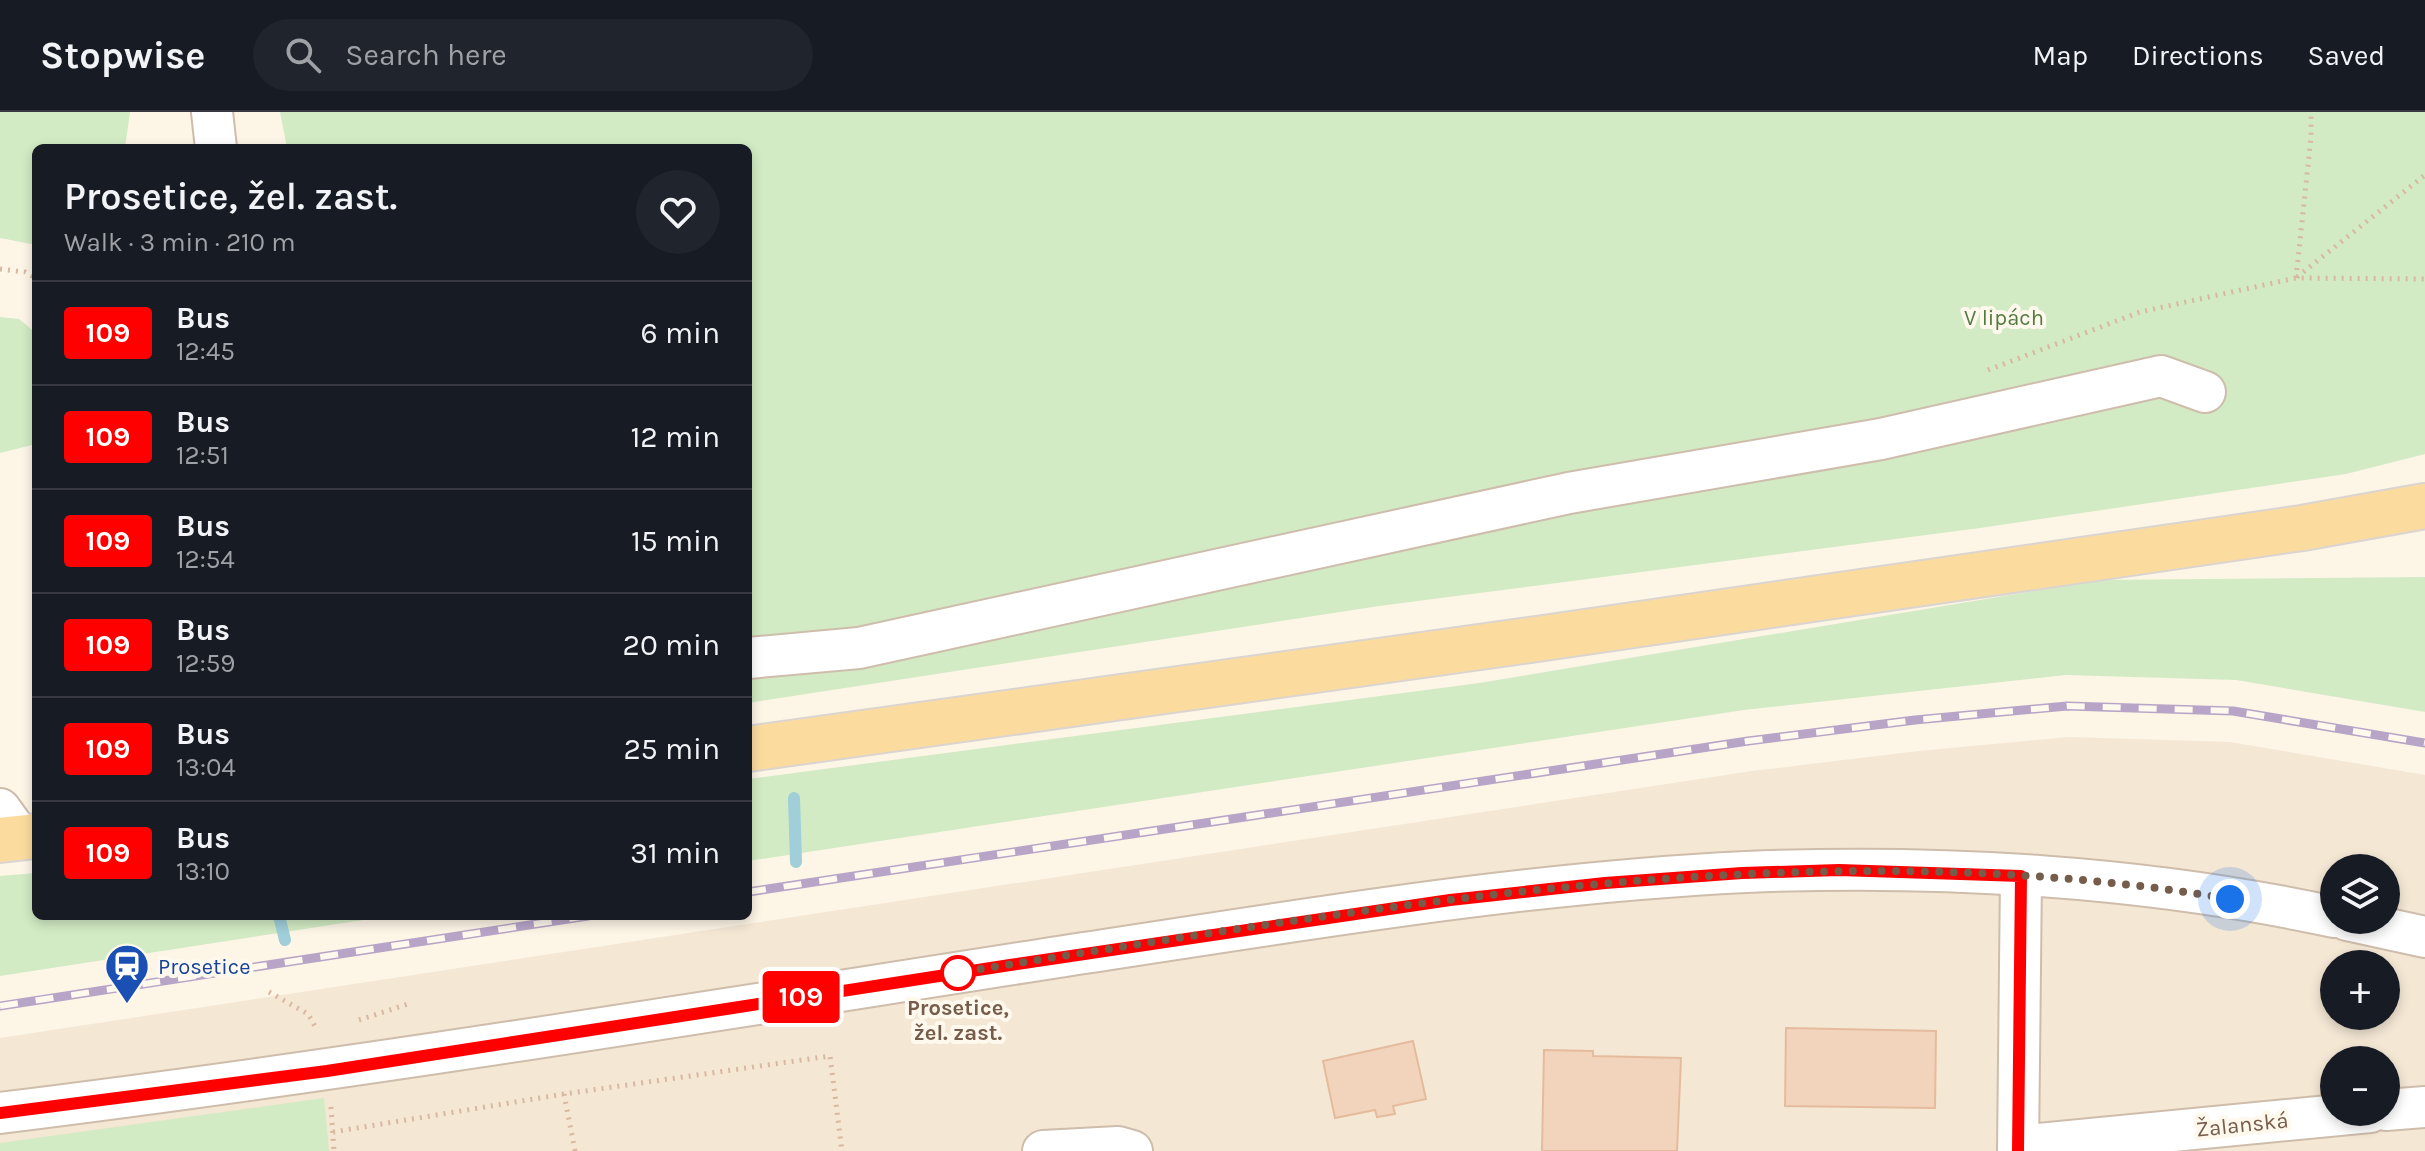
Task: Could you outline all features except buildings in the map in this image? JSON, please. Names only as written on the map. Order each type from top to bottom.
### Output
[{"type":"main road","points":[[752,748],[1546,638],[2378,516],[2425,506]]},
{"type":"street","points":[[212,112],[216,144]]},
{"type":"street","points":[[752,658],[859,648],[1569,493],[1881,439],[2161,376],[2205,392]]},
{"type":"street","points":[[2378,516],[2425,527]]},
{"type":"street","points":[[0,1113],[327,1071],[1450,900],[1605,883],[1839,870],[2021,876],[2171,889],[2320,915]]},
{"type":"street","points":[[2018,1149],[2021,876]]},
{"type":"street","points":[[2400,932],[2425,937]]},
{"type":"street","points":[[2400,1109],[2425,1107]]},
{"type":"street","name":"Žalanská","points":[[2018,1149],[2320,1117]]},
{"type":"street","points":[[1043,1151],[1118,1147],[1132,1151]]},
{"type":"path","points":[[2296,278],[2311,112]]},
{"type":"path","points":[[2296,278],[2425,175]]},
{"type":"path","points":[[0,269],[32,276]]},
{"type":"path","points":[[1984,372],[2140,312],[2296,278],[2425,279]]},
{"type":"path","points":[[333,1132],[564,1094],[830,1056],[842,1151]]},
{"type":"path","points":[[564,1094],[575,1151]]},
{"type":"shaded area","points":[[2068,737],[2230,742],[2425,775],[2425,1151],[0,1151],[0,1038],[1752,771]]},
{"type":"green space","points":[[0,112],[130,112],[126,144],[32,144],[32,244],[0,238]]},
{"type":"green space","name":"V lipách","points":[[280,112],[2425,112],[2425,454],[2346,474],[1980,528],[1379,606],[752,702],[752,144],[286,144]]},
{"type":"green space","points":[[0,317],[19,319],[32,330],[32,445],[0,453]]},
{"type":"green space","points":[[2425,577],[2425,712],[2236,680],[2066,675],[1744,710],[752,860],[752,778],[1479,683],[2100,580]]},
{"type":"green space","points":[[32,873],[32,920],[363,920],[0,976],[0,876]]},
{"type":"green space","points":[[324,1098],[329,1151],[0,1151],[0,1143]]},
{"type":"waterway","points":[[794,798],[796,862]]},
{"type":"waterway","points":[[280,920],[285,940]]},
{"type":"railway","points":[[752,891],[1748,741],[1915,720],[2067,706],[2233,711],[2425,743]]},
{"type":"railway","points":[[0,1006],[562,920]]},
{"type":"bus line","name":"109","points":[[0,1113],[327,1071],[1256,927],[1450,900],[1605,883],[1742,873],[1918,871],[2021,876],[2018,1151]]},
{"type":"place","name":"Prosetice, žel. zast.","points":[[958,973]]},
{"type":"place","name":"Prosetice","points":[[127,1005]]},
{"type":"route","points":[[958,973],[948,974],[1450,900],[1605,883],[1742,873],[1839,870],[2021,876],[2171,889],[2230,899]]}]
